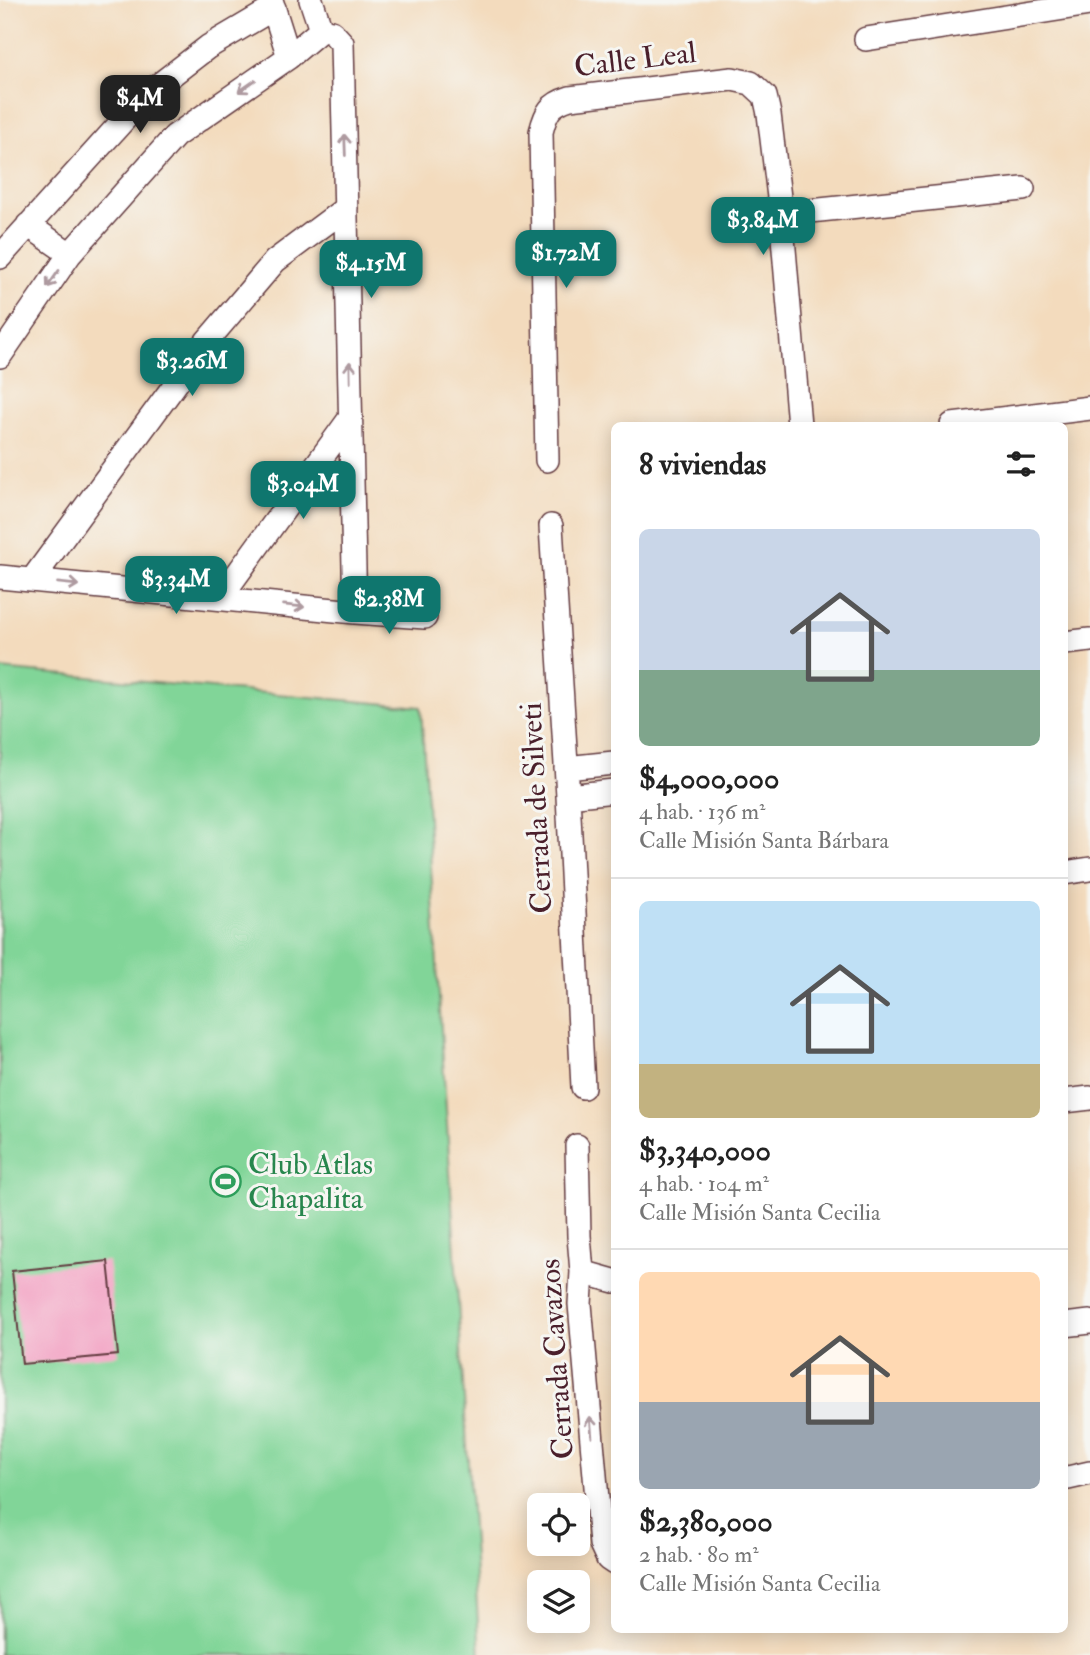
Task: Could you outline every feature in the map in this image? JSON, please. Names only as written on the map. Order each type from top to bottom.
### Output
[{"type":"street","points":[[311,0],[321,30]]},
{"type":"street","points":[[0,257],[147,94],[208,47],[272,4],[289,57]]},
{"type":"street","points":[[866,39],[1090,4]]},
{"type":"street","points":[[0,356],[69,254],[175,136],[289,57],[321,30]]},
{"type":"street","points":[[321,30],[332,32],[342,43],[355,612]]},
{"type":"street","name":"Calle Leal","points":[[547,460],[541,132],[545,119],[558,101],[732,79],[751,83],[765,96],[781,214]]},
{"type":"street","points":[[800,422],[781,214],[1023,189]]},
{"type":"street","points":[[32,580],[207,341],[275,261],[346,208]]},
{"type":"street","points":[[28,225],[69,254]]},
{"type":"street","points":[[976,422],[1090,408]]},
{"type":"street","points":[[220,598],[352,418]]},
{"type":"street","name":"Cerrada de Silveti","points":[[551,526],[583,1087]]},
{"type":"street","points":[[0,577],[425,617]]},
{"type":"street","points":[[1068,643],[1090,640]]},
{"type":"street","points":[[566,768],[611,763]]},
{"type":"street","points":[[568,796],[611,791]]},
{"type":"street","points":[[1068,872],[1090,869]]},
{"type":"street","points":[[1068,1101],[1090,1098]]},
{"type":"street","name":"Cerrada Cavazos","points":[[577,1146],[582,1272],[580,1304],[601,1544],[611,1561]]},
{"type":"street","points":[[582,1272],[611,1280]]},
{"type":"street","points":[[1068,1325],[1090,1322]]},
{"type":"green space","name":"Club Atlas Chapalita","points":[[0,669],[421,707],[480,1655],[0,1655]]},
{"type":"building","points":[[108,1261],[118,1355],[22,1364],[12,1271]]},
{"type":"place","name":"Club Atlas Chapalita","points":[[225,1181]]}]
